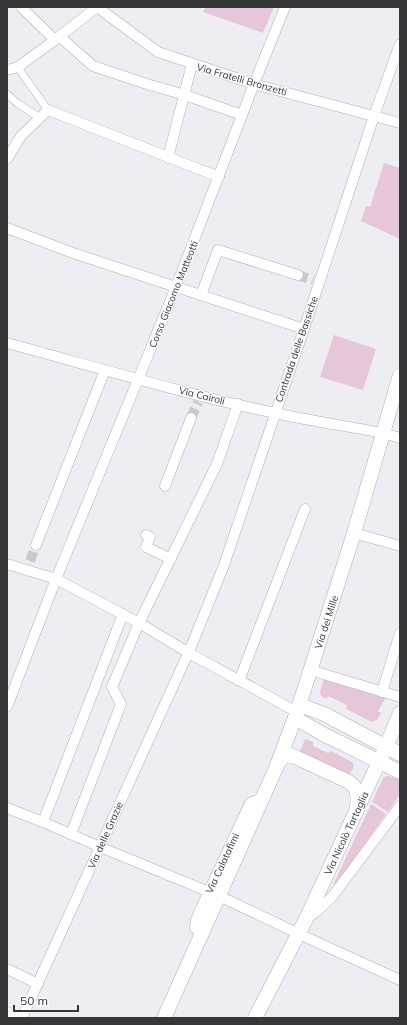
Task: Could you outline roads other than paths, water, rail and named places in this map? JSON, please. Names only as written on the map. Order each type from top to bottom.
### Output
[{"type":"main road","name":"Via dei Mille","points":[[297,712],[354,533],[400,375]]},
{"type":"main road","points":[[297,712],[324,714],[400,754]]},
{"type":"main road","points":[[297,712],[323,734],[400,772]]},
{"type":"main road","name":"Via Calatafimi","points":[[164,1018],[202,934],[214,894],[263,798],[297,712]]},
{"type":"main road","name":"Via Nicolò Tartaglia","points":[[255,1018],[299,934],[386,747],[400,713]]},
{"type":"main road","points":[[278,763],[283,757],[291,755],[349,782],[354,785],[358,792],[357,810]]},
{"type":"street","points":[[21,7],[58,39],[93,66],[242,115]]},
{"type":"street","name":"Corso Giacomo Matteotti","points":[[7,707],[56,579],[176,287],[254,84],[286,7]]},
{"type":"street","points":[[7,70],[18,67],[58,39],[93,8]]},
{"type":"street","name":"Via Fratelli Bronzetti","points":[[93,8],[158,52],[254,84],[400,123]]},
{"type":"street","name":"Contrada delle Bassiche","points":[[189,653],[224,565],[304,329],[316,281],[400,44]]},
{"type":"street","points":[[168,158],[192,64]]},
{"type":"street","points":[[21,72],[44,114]]},
{"type":"street","points":[[7,94],[17,103],[44,114],[219,177]]},
{"type":"street","points":[[8,156],[21,136],[44,114]]},
{"type":"street","points":[[7,228],[73,253],[304,329]]},
{"type":"street","points":[[201,295],[218,250],[298,275]]},
{"type":"street","name":"Via Cairoli","points":[[7,343],[199,398],[238,404],[275,413],[383,433],[400,438]]},
{"type":"street","points":[[36,545],[105,370]]},
{"type":"street","points":[[71,834],[121,704],[112,687],[139,623],[217,464],[238,404]]},
{"type":"street","points":[[165,486],[191,418]]},
{"type":"street","points":[[239,681],[305,509]]},
{"type":"street","points":[[354,533],[400,546]]},
{"type":"street","points":[[146,535],[150,537],[146,547],[171,558]]},
{"type":"street","points":[[7,564],[28,565],[56,579],[123,614],[189,653],[297,712]]},
{"type":"street","points":[[43,822],[123,614]]},
{"type":"street","points":[[382,692],[400,633]]},
{"type":"street","name":"Via delle Grazie","points":[[22,1018],[189,653]]},
{"type":"street","points":[[310,670],[400,697]]},
{"type":"street","name":"Via Nicolò Tartaglia","points":[[306,919],[332,898],[396,819],[400,806]]},
{"type":"street","points":[[7,808],[214,894],[400,980]]},
{"type":"street","points":[[7,969],[38,984]]},
{"type":"street","points":[[7,1012],[18,1018]]},
{"type":"tunnel","points":[[298,275],[313,280]]},
{"type":"tunnel","points":[[191,418],[198,402]]},
{"type":"tunnel","points":[[30,561],[36,545]]}]
